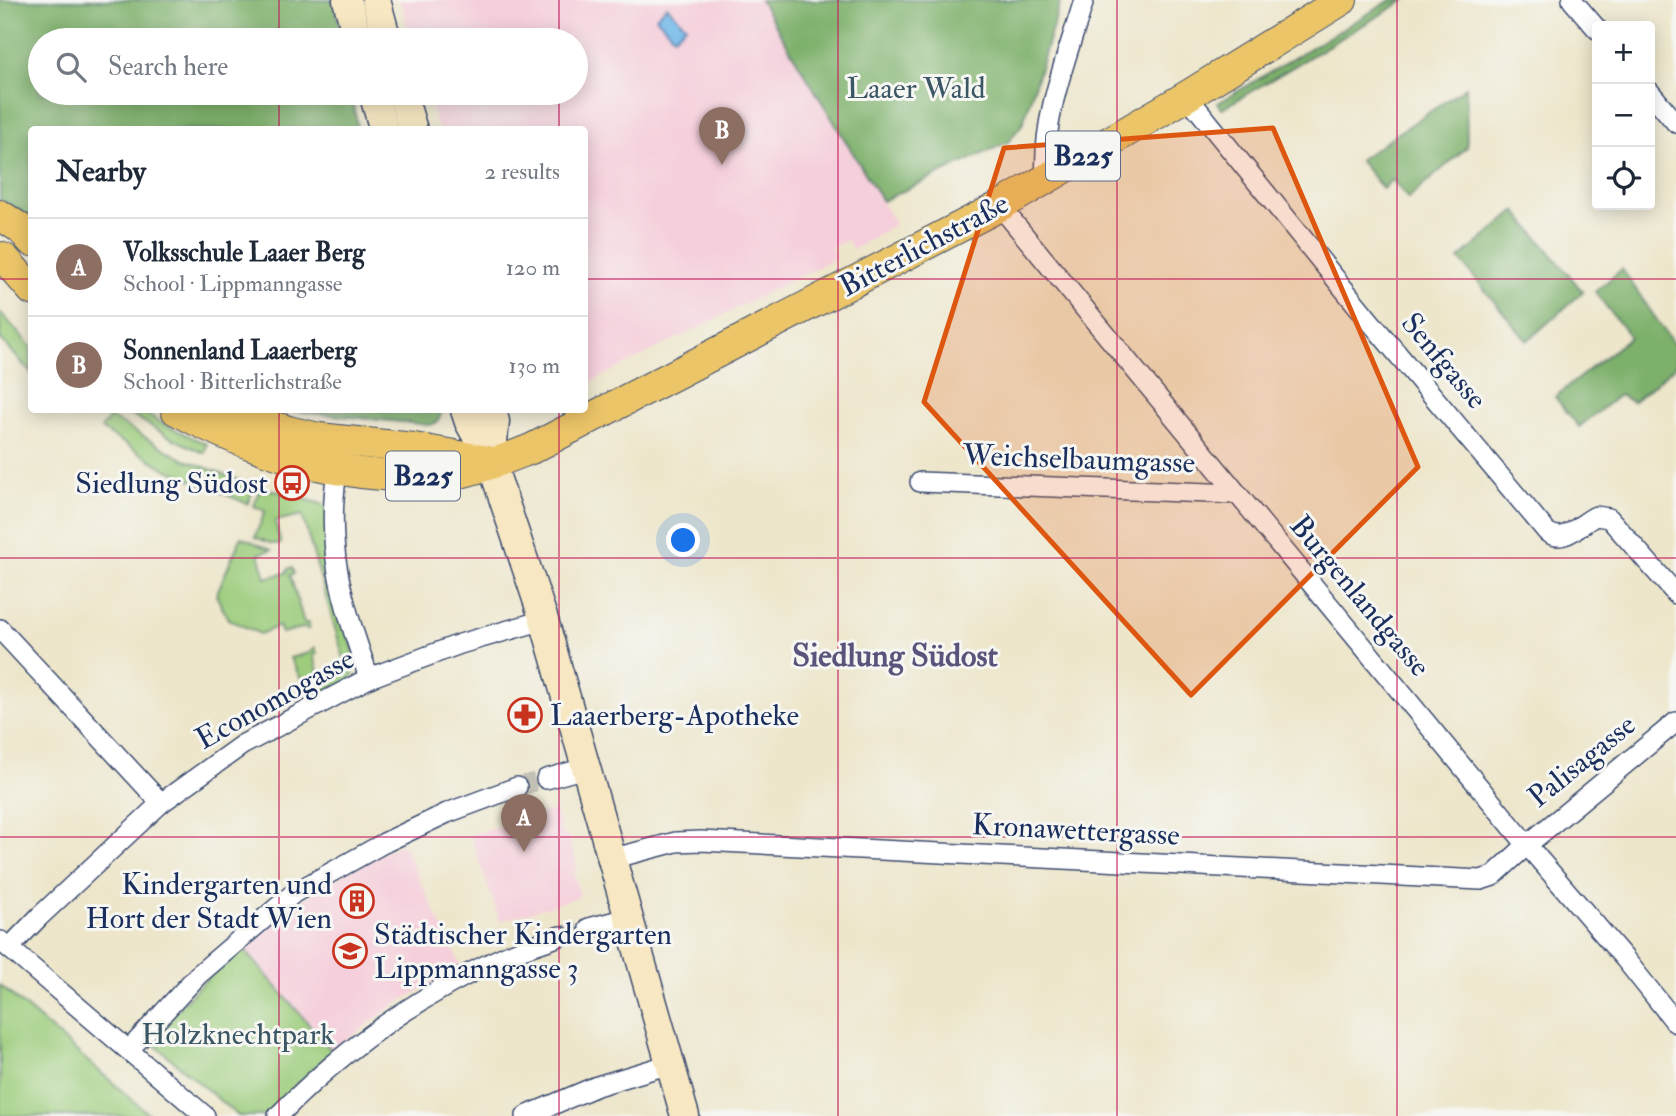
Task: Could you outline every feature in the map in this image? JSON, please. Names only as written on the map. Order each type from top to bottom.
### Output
[{"type":"main road","points":[[346,0],[354,28]]},
{"type":"main road","points":[[376,0],[384,28]]},
{"type":"main road","name":"Bitterlichstraße","points":[[491,462],[544,444],[1000,206],[1187,96],[1342,0]]},
{"type":"main road","points":[[377,105],[383,126]]},
{"type":"main road","points":[[406,105],[412,126]]},
{"type":"main road","points":[[0,215],[28,237]]},
{"type":"main road","points":[[2,257],[28,286]]},
{"type":"main road","name":"B225","points":[[182,413],[200,423],[295,460],[337,470],[418,476],[457,473],[491,462]]},
{"type":"main road","name":"B225","points":[[236,413],[278,428],[319,438],[414,448],[491,462]]},
{"type":"main road","points":[[466,413],[491,462],[544,620],[685,1116]]},
{"type":"main road","points":[[491,462],[495,421],[492,413]]},
{"type":"street","points":[[1046,177],[1044,152],[1048,121],[1084,0]]},
{"type":"street","points":[[1573,0],[1592,23]]},
{"type":"street","name":"Senfgasse","points":[[1187,96],[1369,320],[1547,532],[1554,536],[1565,536],[1596,516],[1609,518],[1676,594]]},
{"type":"street","points":[[1655,98],[1676,123]]},
{"type":"street","name":"Burgenlandgasse","points":[[1000,206],[1676,1023]]},
{"type":"street","points":[[337,470],[333,496],[332,544],[336,571],[369,678]]},
{"type":"street","name":"Weichselbaumgasse","points":[[920,482],[1236,494]]},
{"type":"street","name":"Economogasse","points":[[4,944],[39,917],[161,803],[242,745],[369,678],[460,644],[544,620]]},
{"type":"street","points":[[0,629],[161,803]]},
{"type":"street","name":"Palisagasse","points":[[1527,845],[1676,722]]},
{"type":"street","points":[[546,779],[585,768]]},
{"type":"street","points":[[129,1050],[198,975],[294,893],[447,813],[517,787]]},
{"type":"street","name":"Kronawettergasse","points":[[611,859],[676,842],[701,841],[1481,880],[1493,876],[1527,845]]},
{"type":"street","points":[[589,928],[628,918]]},
{"type":"street","points":[[278,1116],[307,1086],[388,1020],[464,975],[508,954],[560,936]]},
{"type":"street","points":[[4,944],[205,1116]]},
{"type":"street","points":[[526,1116],[597,1086],[670,1064]]},
{"type":"highlighted area","points":[[1273,128],[1418,467],[1191,695],[924,402],[1004,148]]},
{"type":"shaded area","points":[[400,0],[760,0],[895,224],[853,250],[847,240],[831,248],[836,258],[588,383],[588,126],[437,126],[431,105],[588,105],[588,28],[408,28]]},
{"type":"shaded area","points":[[555,810],[563,835],[568,834],[578,869],[573,871],[580,897],[500,921],[470,835]]},
{"type":"shaded area","name":"Städtischer Kindergarten Lippmanngasse 3","points":[[402,843],[461,966],[391,1007],[332,1051],[242,947],[304,899],[340,876]]},
{"type":"green space","points":[[0,0],[333,0],[340,28],[28,28],[28,105],[353,105],[357,126],[28,126],[28,217],[16,207],[0,200]]},
{"type":"green space","name":"Laaer Wald","points":[[760,0],[1061,0],[1023,123],[1008,142],[882,201]]},
{"type":"green space","points":[[1391,0],[1405,0],[1222,109],[1218,103]]},
{"type":"green space","points":[[1466,87],[1467,147],[1408,199],[1392,179],[1383,189],[1359,160]]},
{"type":"green space","points":[[1516,211],[1583,292],[1527,341],[1459,259]]},
{"type":"green space","points":[[1622,269],[1676,348],[1676,366],[1633,402],[1619,395],[1579,427],[1555,397],[1630,337],[1595,292]]},
{"type":"green space","points":[[0,312],[28,344],[28,370],[0,338]]},
{"type":"green space","points":[[129,413],[146,413],[207,444],[204,453]]},
{"type":"green space","points":[[312,413],[441,413],[438,422],[430,425]]},
{"type":"green space","points":[[110,417],[181,458],[254,486],[248,504],[166,469],[101,429]]},
{"type":"green space","points":[[261,487],[326,505],[356,666],[352,678],[313,701],[290,658],[309,653],[315,648],[317,654],[313,655],[320,677],[347,669],[302,515],[275,521],[281,544],[272,544],[255,537],[265,511],[254,506]]},
{"type":"green space","points":[[241,537],[271,550],[259,554],[266,578],[286,573],[292,568],[294,574],[290,575],[304,623],[308,623],[309,629],[282,633],[279,626],[260,634],[228,619],[216,595]]},
{"type":"green space","name":"Holzknechtpark","points":[[242,947],[332,1051],[265,1116],[238,1116],[149,1040],[197,988]]},
{"type":"green space","points":[[0,985],[151,1116],[0,1116]]},
{"type":"water","points":[[667,6],[686,26],[674,37],[656,17]]},
{"type":"tunnel","points":[[517,787],[546,779]]},
{"type":"tunnel","points":[[560,936],[589,928]]},
{"type":"place","name":"Sonnenland Laaerberg","points":[[722,165]]},
{"type":"place","name":"Siedlung Südost","points":[[292,483]]},
{"type":"place","name":"Laaerberg-Apotheke","points":[[525,715]]},
{"type":"place","name":"Volksschule Laaer Berg","points":[[524,852]]},
{"type":"place","name":"Kindergarten und Hort der Stadt Wien","points":[[357,901]]},
{"type":"place","name":"Städtischer Kindergarten Lippmanngasse 3","points":[[350,951]]},
{"type":"district","name":"Siedlung Südost","points":[[895,656]]}]
